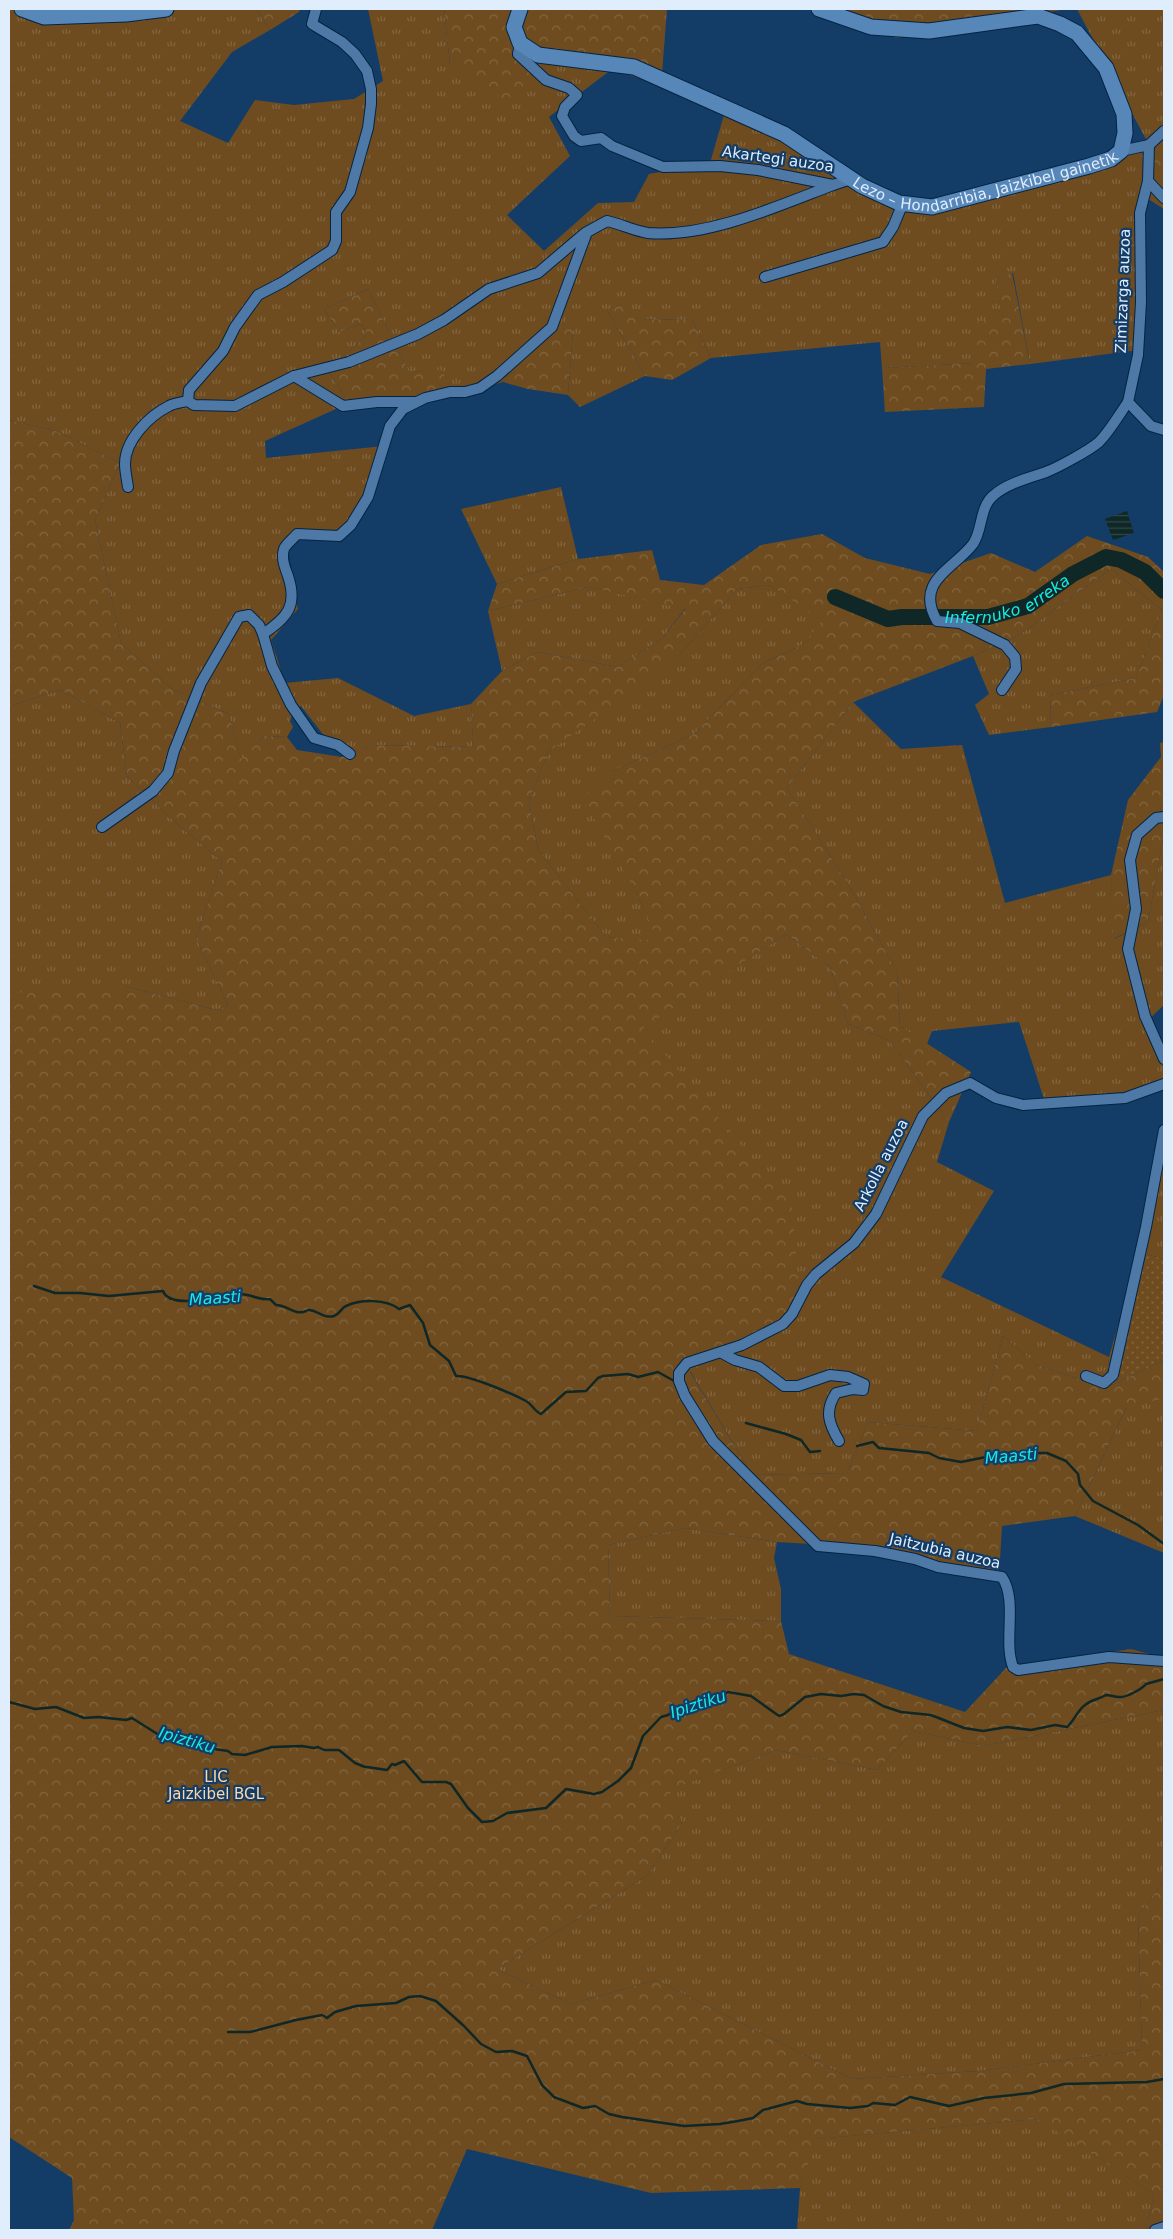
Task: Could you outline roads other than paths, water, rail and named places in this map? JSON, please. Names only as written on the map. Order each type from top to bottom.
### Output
[{"type":"street","points":[[22,9],[44,17],[126,14],[166,9]]},
{"type":"street","points":[[188,401],[190,390],[223,351],[235,327],[258,294],[283,282],[332,250],[336,241],[336,212],[350,192],[368,128],[371,89],[366,71],[355,54],[342,42],[312,24],[316,9]]},
{"type":"street","points":[[520,9],[514,27],[520,43]]},
{"type":"street","name":"Lezo – Hondarribia, Jaizkibel gainetik","points":[[520,43],[538,56],[634,66],[784,134],[851,179],[903,203],[932,207],[1089,166],[1111,159],[1121,151],[1125,133],[1124,114],[1106,68],[1077,33],[1060,24],[1038,16],[929,32],[872,27],[819,9]]},
{"type":"street","name":"Akartegi auzoa","points":[[520,43],[518,54],[546,80],[569,88],[577,95],[565,107],[562,116],[574,136],[581,141],[601,138],[612,146],[663,167],[720,166],[758,170],[833,185],[851,179]]},
{"type":"street","points":[[1121,151],[1149,146],[1164,131]]},
{"type":"street","name":"Zimizarga auzoa","points":[[1002,690],[1016,669],[1015,656],[1005,645],[992,637],[960,623],[937,620],[930,604],[930,593],[942,572],[974,543],[985,508],[993,496],[1030,477],[1047,471],[1098,443],[1128,402],[1138,355],[1141,302],[1140,212],[1148,181],[1149,146]]},
{"type":"street","points":[[1148,181],[1164,198]]},
{"type":"street","points":[[128,487],[125,462],[129,445],[139,430],[150,419],[170,405],[188,401],[194,405],[212,407],[235,406],[294,376],[349,362],[418,334],[444,320],[489,289],[538,273],[587,232],[607,221],[646,233],[685,233],[750,216],[833,185]]},
{"type":"street","points":[[766,276],[883,242],[893,227],[903,203]]},
{"type":"street","points":[[263,634],[282,621],[291,606],[292,590],[283,564],[284,548],[297,534],[339,536],[351,525],[368,497],[390,426],[403,409],[417,402],[450,392],[465,392],[480,388],[497,376],[552,327],[587,232]]},
{"type":"street","points":[[294,376],[343,406],[377,402],[417,402]]},
{"type":"street","points":[[1128,402],[1151,426],[1164,430]]},
{"type":"street","points":[[102,827],[153,791],[168,773],[174,751],[201,683],[239,617],[249,615],[259,625],[272,666],[291,705],[314,738],[338,744],[350,754]]},
{"type":"street","points":[[1164,817],[1156,818],[1137,836],[1130,860],[1136,909],[1128,949],[1146,1016],[1164,1059]]},
{"type":"street","name":"Arkolla auzoa","points":[[818,1546],[713,1442],[685,1396],[679,1381],[680,1372],[687,1363],[722,1352],[783,1324],[792,1314],[807,1285],[816,1274],[854,1243],[876,1214],[922,1116],[946,1093],[970,1082],[996,1098],[1023,1105],[1125,1098],[1164,1084]]},
{"type":"street","points":[[1086,1376],[1104,1382],[1113,1375],[1146,1227],[1164,1130]]},
{"type":"street","points":[[722,1352],[735,1360],[759,1367],[784,1386],[798,1386],[830,1375],[848,1377],[864,1384],[863,1390],[853,1389],[836,1393],[830,1402],[829,1424],[839,1441]]},
{"type":"street","name":"Jaitzubia auzoa","points":[[818,1546],[875,1551],[915,1558],[938,1567],[1002,1577],[1006,1583],[1010,1620],[1010,1660],[1013,1667],[1018,1670],[1109,1657],[1164,1661]]},
{"type":"street","points":[[1155,2230],[1164,2227]]},
{"type":"waterway","name":"Infernuko erreka","points":[[835,597],[888,619],[902,617],[988,617],[1028,606],[1073,574],[1106,557],[1121,560],[1145,572],[1164,591]]},
{"type":"waterway","name":"Maasti","points":[[34,1286],[55,1293],[109,1296],[163,1291],[168,1297],[186,1301],[244,1294],[270,1299],[276,1305],[294,1311],[306,1311]]},
{"type":"waterway","name":"Maasti","points":[[308,1310],[330,1317],[336,1315],[346,1306],[359,1302],[387,1303],[399,1309],[410,1305],[423,1323],[430,1345],[449,1361],[456,1376],[462,1376],[511,1394],[528,1402],[541,1414],[566,1392],[586,1391],[598,1378],[603,1376],[628,1374],[638,1377],[658,1372],[676,1382]]},
{"type":"waterway","name":"Maasti","points":[[746,1423],[801,1440],[810,1452],[820,1451]]},
{"type":"waterway","name":"Maasti","points":[[857,1446],[873,1442],[879,1448],[929,1453],[939,1458],[961,1462],[1006,1453],[1047,1453],[1066,1461],[1078,1474],[1080,1485],[1093,1501],[1138,1525],[1164,1544]]},
{"type":"waterway","name":"Ipiztiku","points":[[367,1767],[387,1770],[392,1764],[395,1765],[404,1761],[422,1782],[446,1782],[451,1784],[468,1808],[482,1822],[493,1821],[507,1813],[546,1808],[566,1789],[594,1794],[602,1792],[618,1781],[631,1768],[643,1736],[661,1717],[680,1707],[709,1703],[728,1692],[751,1696],[779,1716],[805,1697],[821,1694],[841,1696],[854,1694],[864,1695],[883,1706],[901,1712],[931,1715],[964,1728],[983,1731],[1007,1727],[1031,1730],[1055,1725],[1067,1727],[1082,1707],[1090,1701],[1106,1695],[1126,1696],[1138,1691],[1146,1684],[1164,1679]]},
{"type":"waterway","name":"Ipiztiku","points":[[9,1702],[35,1709],[56,1707],[84,1718],[98,1717],[126,1720],[132,1718],[159,1735],[183,1736],[214,1749],[228,1751],[232,1754],[245,1755],[272,1747],[302,1746],[318,1747],[324,1750],[339,1750],[355,1763],[365,1767]]},
{"type":"waterway","points":[[324,2016],[327,2018],[335,2012],[356,2006],[396,2003],[409,1997],[420,1996],[436,2001],[481,2044],[496,2052],[512,2051],[527,2056],[542,2085],[554,2097],[583,2108],[595,2106],[609,2114],[622,2117],[684,2126],[720,2124],[753,2118],[763,2110],[797,2101],[807,2104],[850,2108],[868,2106],[873,2103],[895,2105],[910,2097],[949,2106],[984,2098],[1031,2093],[1064,2084],[1147,2082],[1164,2079]]},
{"type":"waterway","points":[[228,2032],[250,2032],[322,2015]]},
{"type":"park label","name":"LIC Jaizkibel BGL","points":[[216,1786]]}]
